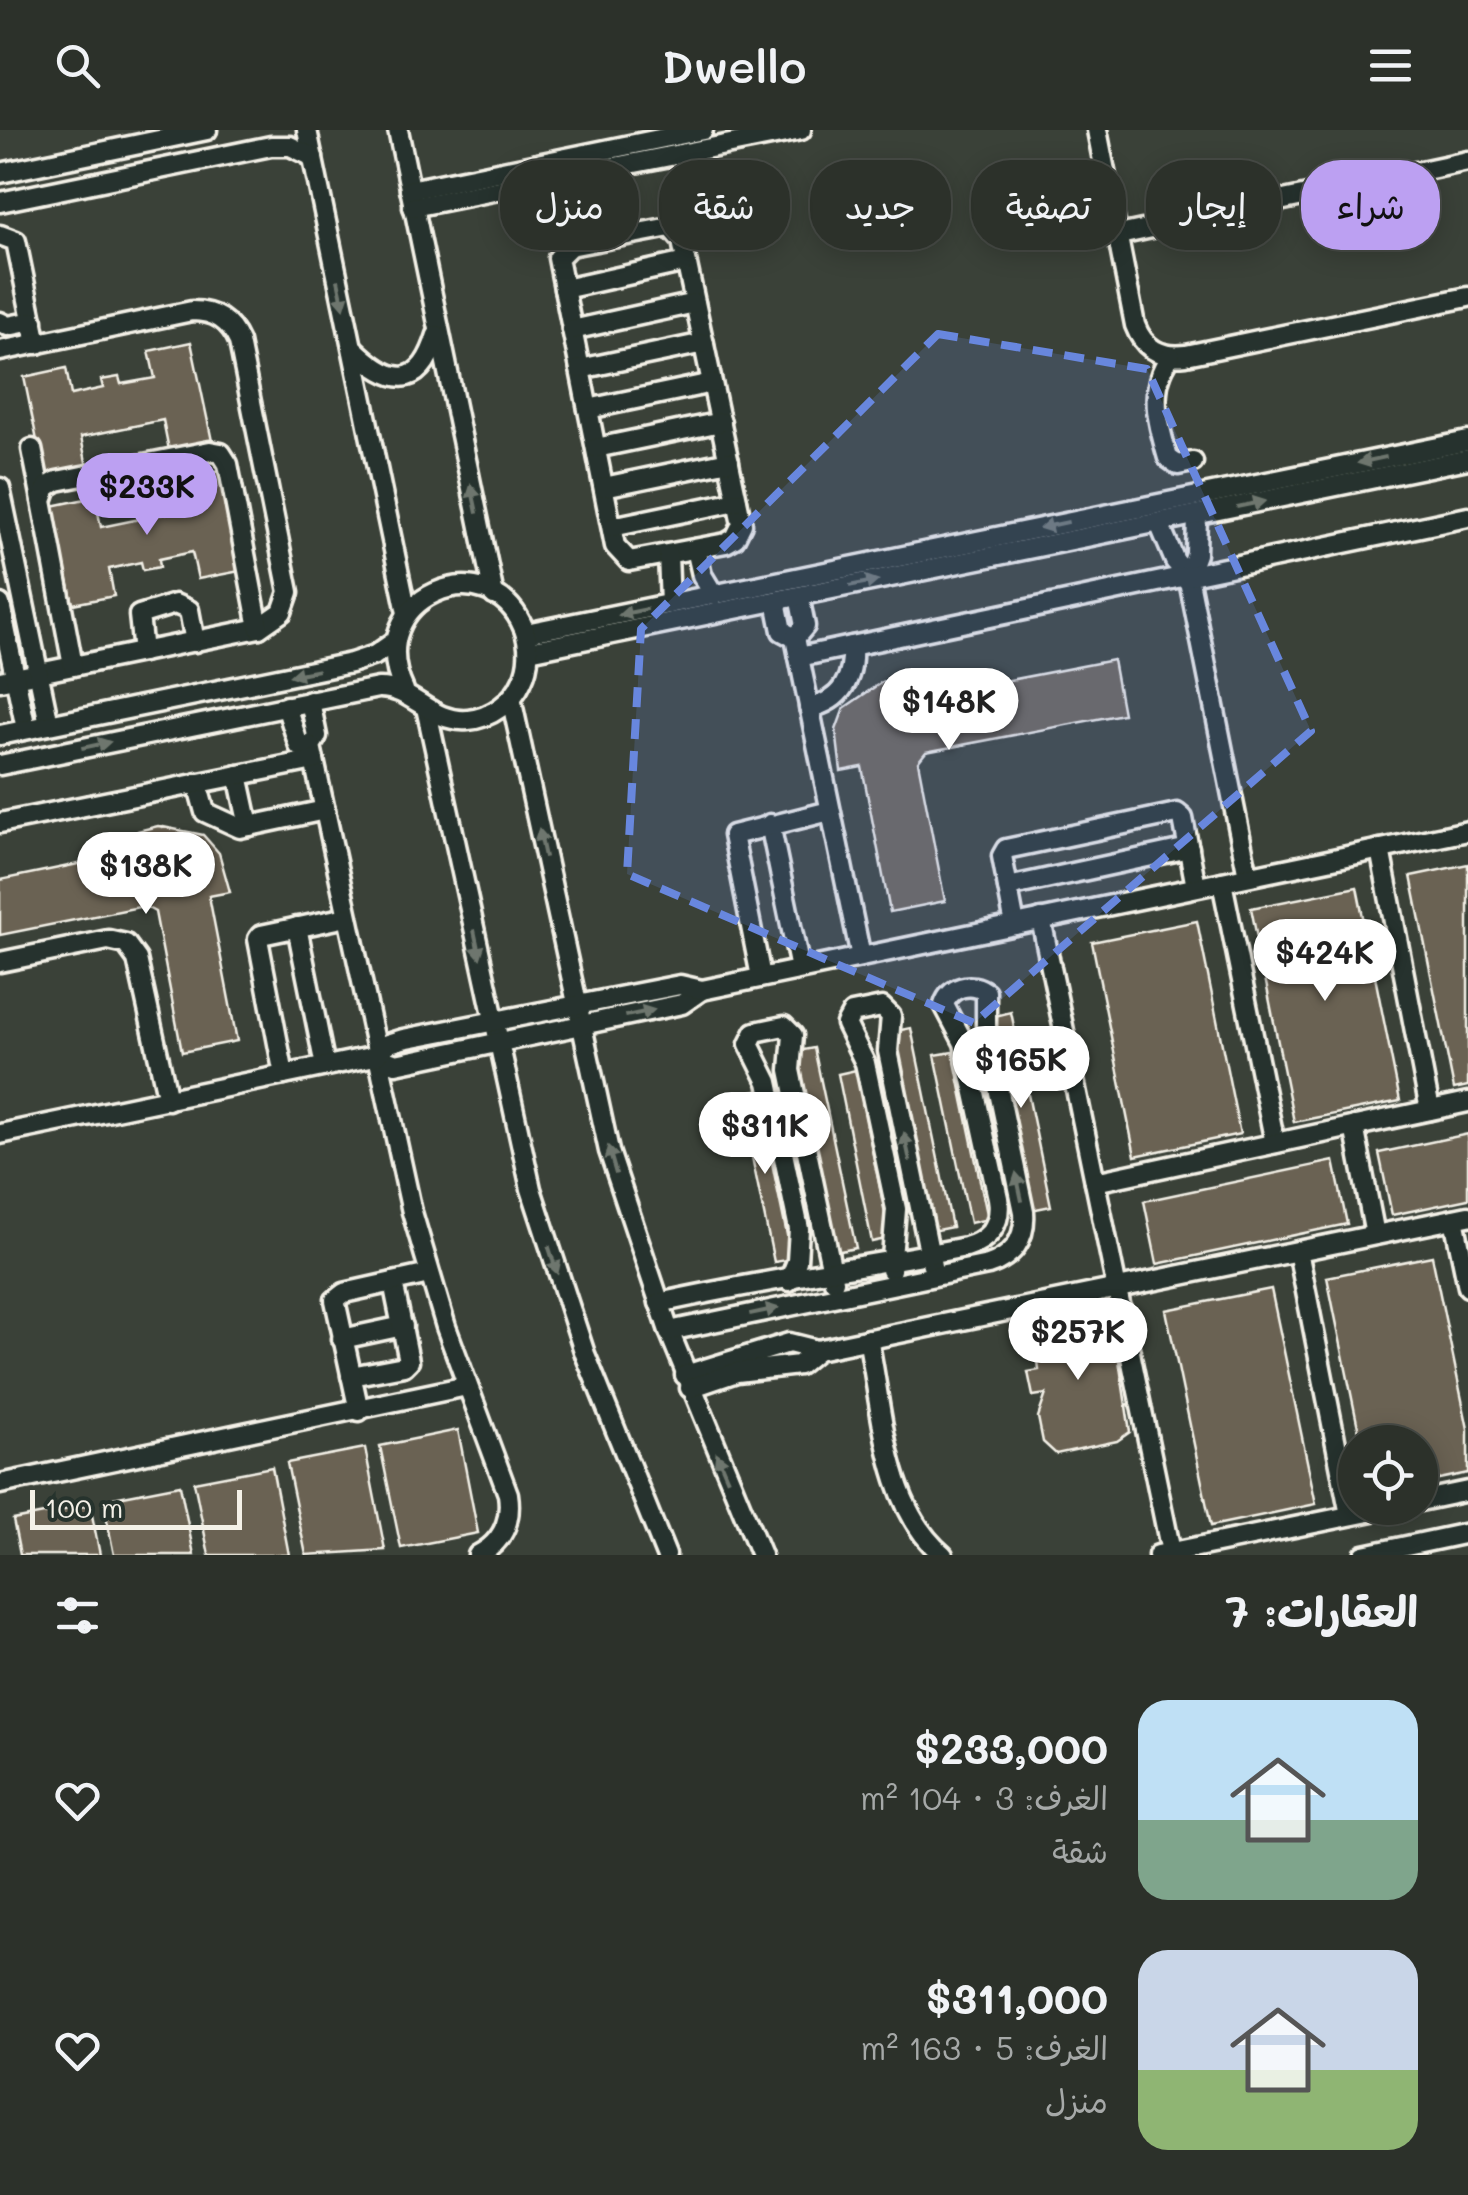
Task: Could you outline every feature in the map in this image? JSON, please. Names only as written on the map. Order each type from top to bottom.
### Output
[{"type":"street","points":[[0,173],[207,130]]},
{"type":"street","points":[[307,130],[407,613]]},
{"type":"street","points":[[398,130],[494,595]]},
{"type":"street","points":[[412,198],[619,138],[704,130]]},
{"type":"street","points":[[412,198],[801,130]]},
{"type":"street","points":[[1097,130],[1103,160]]},
{"type":"street","points":[[0,202],[271,146],[290,146],[312,157]]},
{"type":"street","points":[[108,150],[114,179]]},
{"type":"street","points":[[1126,233],[1468,161]]},
{"type":"street","points":[[670,227],[681,236],[686,262],[742,524],[735,538],[634,561],[617,550],[558,258],[570,246],[670,227]]},
{"type":"street","points":[[0,234],[16,241],[37,344]]},
{"type":"street","points":[[1122,250],[1138,332],[1153,350],[1170,356],[1468,297]]},
{"type":"street","points":[[564,290],[686,262]]},
{"type":"street","points":[[572,330],[695,303]]},
{"type":"street","points":[[0,351],[192,311],[218,316],[231,327],[239,342],[289,584],[282,612],[259,628],[8,680]]},
{"type":"street","points":[[0,322],[8,326],[33,321]]},
{"type":"street","points":[[352,348],[384,374],[405,377],[424,366],[438,329]]},
{"type":"street","points":[[580,369],[704,343]]},
{"type":"street","points":[[1170,356],[1155,391],[1160,424],[1171,461],[1193,462]]},
{"type":"street","points":[[588,409],[712,383]]},
{"type":"street","points":[[596,448],[720,422]]},
{"type":"street","points":[[527,642],[670,604],[1468,441]]},
{"type":"street","points":[[32,450],[74,666]]},
{"type":"street","points":[[42,501],[46,487],[57,480],[210,450],[222,453],[228,464],[259,628]]},
{"type":"street","points":[[527,642],[776,601],[1468,459]]},
{"type":"street","points":[[604,487],[729,461]]},
{"type":"street","points":[[0,488],[49,724]]},
{"type":"street","points":[[612,526],[737,500]]},
{"type":"street","points":[[1188,576],[1196,554],[1197,515]]},
{"type":"street","points":[[799,658],[1468,517]]},
{"type":"street","points":[[1158,523],[1175,561],[1188,576],[1248,876]]},
{"type":"street","points":[[696,549],[702,575],[714,595]]},
{"type":"street","points":[[668,554],[670,604]]},
{"type":"street","points":[[476,588],[494,595],[519,618],[527,642],[527,668],[512,698],[494,712],[472,720],[449,720],[427,712],[404,690],[397,675],[395,642],[407,613],[438,590],[476,588]]},
{"type":"street","points":[[795,638],[805,626],[799,596]]},
{"type":"street","points":[[776,601],[782,631],[795,638]]},
{"type":"street","points":[[0,604],[8,680],[26,730]]},
{"type":"street","points":[[142,652],[138,615],[176,604],[188,610],[194,642]]},
{"type":"street","points":[[795,638],[861,957]]},
{"type":"street","points":[[0,735],[351,663],[395,642]]},
{"type":"street","points":[[809,708],[826,703],[844,688],[851,673],[852,646]]},
{"type":"street","points":[[0,765],[378,688],[404,690]]},
{"type":"street","points":[[512,698],[609,1151],[668,1331],[761,1555]]},
{"type":"street","points":[[310,701],[317,736],[312,753],[375,1056],[430,1274],[510,1506],[503,1533],[478,1555]]},
{"type":"street","points":[[156,702],[163,732]]},
{"type":"street","points":[[286,706],[293,740],[312,753]]},
{"type":"street","points":[[427,712],[497,1042],[552,1260],[666,1555]]},
{"type":"street","points":[[0,823],[238,775],[312,753]]},
{"type":"street","points":[[238,775],[249,826]]},
{"type":"street","points":[[197,784],[209,817],[233,828],[325,810]]},
{"type":"street","points":[[762,978],[733,834],[830,811]]},
{"type":"street","points":[[1015,925],[1003,852],[1177,813],[1183,818],[1196,887]]},
{"type":"street","points":[[770,824],[800,969]]},
{"type":"street","points":[[0,1134],[375,1056],[392,1042],[494,1022],[682,1004],[702,990],[1468,830]]},
{"type":"street","points":[[1008,887],[1189,848]]},
{"type":"street","points":[[1380,849],[1430,1110]]},
{"type":"street","points":[[1222,882],[1275,1143]]},
{"type":"street","points":[[284,1075],[258,939],[347,917]]},
{"type":"street","points":[[1041,919],[1117,1288],[1164,1554],[1338,1518]]},
{"type":"street","points":[[297,927],[325,1066]]},
{"type":"street","points":[[0,962],[108,940],[126,944],[137,959],[168,1100]]},
{"type":"street","points":[[659,1303],[981,1242],[993,1230],[999,1214],[964,1043],[944,1006],[955,990],[979,987],[989,1000],[986,1030],[1024,1212],[1024,1230],[1017,1246],[996,1263],[668,1331]]},
{"type":"street","points":[[892,1285],[890,1262],[898,1231],[896,1209],[865,1062],[846,1024],[852,1012],[864,1007],[882,1007],[891,1016],[888,1051],[934,1276]]},
{"type":"street","points":[[375,1056],[396,1064],[497,1042],[578,1016]]},
{"type":"street","points":[[789,1281],[799,1250],[799,1228],[768,1082],[749,1044],[752,1035],[767,1026],[784,1026],[794,1035],[790,1070],[837,1296]]},
{"type":"street","points":[[1095,1182],[1468,1102]]},
{"type":"street","points":[[1354,1126],[1374,1235]]},
{"type":"street","points":[[688,1382],[798,1365],[816,1350],[1461,1217],[1468,1287]]},
{"type":"street","points":[[1298,1251],[1338,1454]]},
{"type":"street","points":[[359,1411],[334,1308],[338,1297],[430,1274]]},
{"type":"street","points":[[351,1376],[407,1364],[393,1282]]},
{"type":"street","points":[[342,1339],[403,1326]]},
{"type":"street","points":[[868,1339],[904,1504],[919,1530],[943,1555]]},
{"type":"street","points":[[0,1484],[467,1386]]},
{"type":"street","points":[[1438,1497],[1468,1491]]},
{"type":"street","points":[[1364,1555],[1468,1534]]},
{"type":"highlighted area","points":[[938,334],[1147,369],[1311,731],[974,1023],[627,874],[641,629]]},
{"type":"building","points":[[191,342],[212,441],[169,450],[163,420],[81,437],[87,467],[44,475],[24,377],[66,368],[71,395],[103,388],[101,380],[119,377],[121,384],[155,378],[149,351]]},
{"type":"building","points":[[220,471],[240,571],[198,579],[192,552],[159,559],[160,567],[143,570],[141,562],[109,569],[114,596],[73,604],[52,506],[95,497],[101,527],[183,510],[177,480]]},
{"type":"building","points":[[1113,660],[1123,714],[926,752],[918,762],[945,901],[890,912],[862,767],[841,771],[836,730],[844,708],[882,682],[902,679],[906,700]]},
{"type":"building","points":[[158,826],[203,835],[219,853],[230,892],[209,896],[237,1041],[182,1052],[155,912],[144,906],[0,935],[0,880],[142,851],[138,831]]},
{"type":"building","points":[[1468,864],[1468,1086],[1454,1089],[1411,876]]},
{"type":"building","points":[[1357,887],[1400,1101],[1294,1122],[1251,908]]},
{"type":"building","points":[[1197,921],[1240,1134],[1135,1156],[1092,942]]},
{"type":"building","points":[[1011,1012],[1051,1206],[1031,1210],[991,1017]]},
{"type":"building","points":[[911,1028],[952,1227],[932,1231],[891,1032]]},
{"type":"building","points":[[814,1048],[856,1248],[835,1252],[793,1052]]},
{"type":"building","points":[[953,1052],[988,1219],[970,1223],[935,1055]]},
{"type":"building","points":[[856,1070],[890,1238],[872,1242],[838,1074]]},
{"type":"building","points":[[757,1091],[792,1259],[774,1262],[739,1095]]},
{"type":"building","points":[[1468,1134],[1468,1199],[1392,1215],[1379,1153]]},
{"type":"building","points":[[1334,1161],[1347,1224],[1157,1264],[1144,1201]]},
{"type":"building","points":[[1432,1256],[1468,1429],[1468,1473],[1438,1479],[1438,1425],[1357,1425],[1327,1277]]},
{"type":"building","points":[[1271,1289],[1316,1504],[1211,1526],[1166,1310]]},
{"type":"building","points":[[1093,1312],[1107,1319],[1115,1334],[1130,1432],[1117,1441],[1056,1454],[1043,1442],[1038,1417],[1046,1394],[1033,1396],[1028,1372],[1039,1370],[1037,1350],[1030,1354],[1023,1340],[1034,1324]]},
{"type":"building","points":[[458,1430],[478,1533],[401,1548],[380,1446]]},
{"type":"building","points":[[365,1448],[385,1550],[306,1555],[287,1463]]},
{"type":"building","points":[[272,1467],[289,1555],[209,1555],[194,1482]]},
{"type":"building","points":[[180,1485],[194,1555],[114,1555],[103,1500]]},
{"type":"building","points":[[90,1505],[100,1555],[20,1555],[13,1520]]}]
